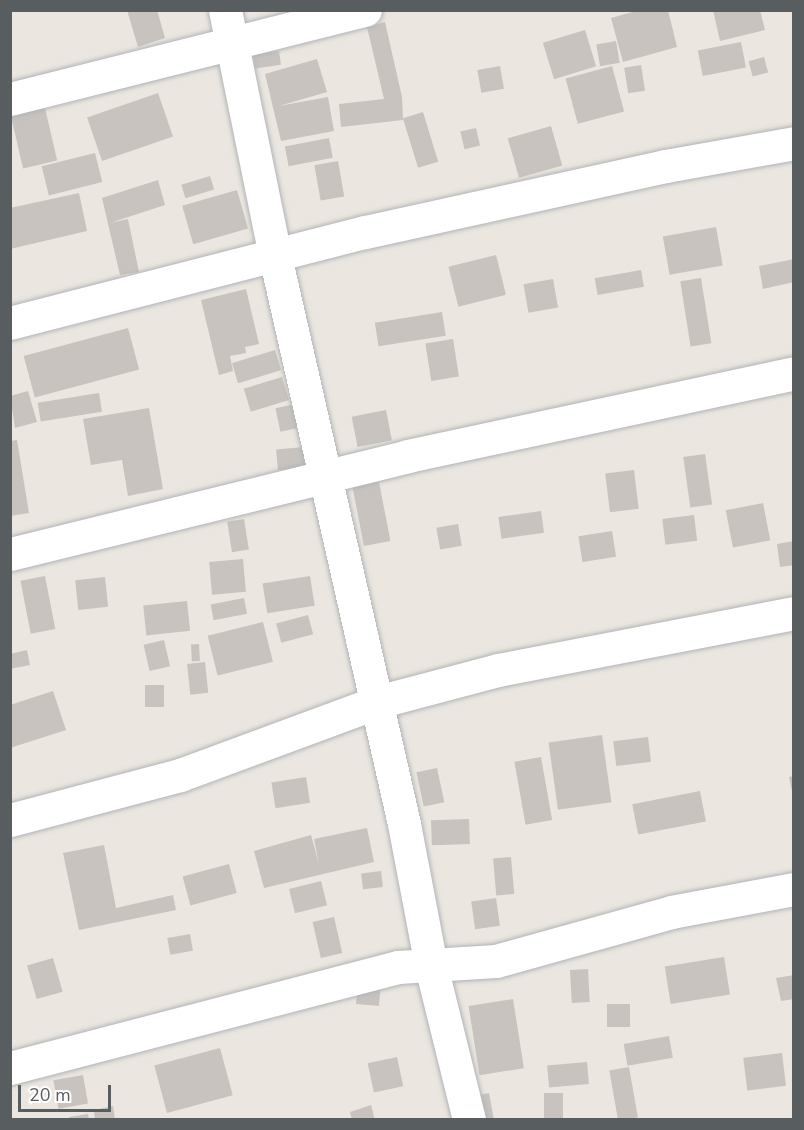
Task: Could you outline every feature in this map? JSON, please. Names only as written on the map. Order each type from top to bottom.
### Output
[{"type":"street","points":[[225,10],[229,45],[377,702],[431,966],[469,1119]]},
{"type":"street","points":[[10,99],[365,10]]},
{"type":"street","points":[[10,323],[365,232],[665,166],[794,143]]},
{"type":"street","points":[[10,554],[325,476],[794,373]]},
{"type":"street","points":[[10,820],[180,775],[377,702],[498,670],[794,613]]},
{"type":"street","points":[[10,1068],[398,967],[496,961],[671,912],[794,889]]},
{"type":"building","points":[[127,10],[157,10],[165,38],[138,47]]},
{"type":"building","points":[[640,10],[668,10],[677,47],[623,62],[611,18]]},
{"type":"building","points":[[713,10],[760,10],[765,30],[720,41]]},
{"type":"building","points":[[385,22],[402,97],[403,120],[341,127],[339,104],[384,99],[367,27]]},
{"type":"building","points":[[585,30],[596,66],[554,79],[543,43]]},
{"type":"building","points":[[616,41],[620,63],[600,66],[596,44]]},
{"type":"building","points":[[741,42],[746,68],[703,76],[698,50]]},
{"type":"building","points":[[279,51],[281,65],[255,68],[253,55]]},
{"type":"building","points":[[764,57],[768,72],[753,77],[749,61]]},
{"type":"building","points":[[317,59],[327,92],[279,106],[328,97],[334,131],[281,141],[265,74]]},
{"type":"building","points":[[641,65],[645,91],[628,93],[624,68]]},
{"type":"building","points":[[500,66],[504,89],[481,93],[477,70]]},
{"type":"building","points":[[612,66],[624,111],[578,124],[566,78]]},
{"type":"building","points":[[158,93],[173,136],[102,161],[87,117]]},
{"type":"building","points":[[45,108],[57,161],[23,168],[11,116]]},
{"type":"building","points":[[423,112],[438,162],[418,168],[403,118]]},
{"type":"building","points":[[551,126],[562,165],[519,178],[508,138]]},
{"type":"building","points":[[476,128],[480,146],[464,149],[460,132]]},
{"type":"building","points":[[329,138],[333,158],[289,166],[285,147]]},
{"type":"building","points":[[95,153],[102,182],[49,195],[42,166]]},
{"type":"building","points":[[338,161],[344,196],[321,201],[314,165]]},
{"type":"building","points":[[210,176],[214,189],[185,198],[181,185]]},
{"type":"building","points":[[158,180],[165,205],[110,223],[128,219],[139,272],[120,275],[102,198]]},
{"type":"building","points":[[237,190],[248,228],[193,244],[182,206]]},
{"type":"building","points":[[79,193],[87,231],[10,249],[10,208]]},
{"type":"building","points":[[716,227],[723,265],[670,275],[663,236]]},
{"type":"building","points":[[496,255],[506,295],[458,307],[448,267]]},
{"type":"building","points":[[794,259],[794,282],[763,289],[759,266]]},
{"type":"building","points":[[641,270],[644,287],[598,295],[595,278]]},
{"type":"building","points":[[701,278],[711,343],[691,346],[680,281]]},
{"type":"building","points":[[553,279],[558,308],[528,313],[523,284]]},
{"type":"building","points":[[246,289],[259,344],[245,347],[246,353],[230,356],[233,371],[219,375],[201,300]]},
{"type":"building","points":[[442,312],[446,336],[379,346],[375,323]]},
{"type":"building","points":[[128,328],[139,370],[35,397],[24,356]]},
{"type":"building","points":[[453,339],[459,377],[431,381],[425,343]]},
{"type":"building","points":[[275,350],[281,370],[238,383],[232,363]]},
{"type":"building","points":[[282,377],[289,400],[251,412],[244,389]]},
{"type":"building","points":[[28,391],[37,422],[15,428],[10,396]]},
{"type":"building","points":[[99,393],[102,412],[41,421],[38,403]]},
{"type":"building","points":[[295,404],[300,427],[280,432],[275,408]]},
{"type":"building","points":[[149,408],[163,489],[128,496],[122,460],[91,465],[83,419]]},
{"type":"building","points":[[386,410],[392,440],[358,447],[352,417]]},
{"type":"building","points":[[17,440],[29,513],[10,516],[10,441]]},
{"type":"building","points":[[304,447],[306,468],[278,470],[276,449]]},
{"type":"building","points":[[705,454],[712,505],[690,508],[683,457]]},
{"type":"building","points":[[634,470],[639,509],[610,512],[605,474]]},
{"type":"building","points":[[379,482],[390,541],[364,546],[352,487]]},
{"type":"building","points":[[763,503],[770,540],[733,548],[726,510]]},
{"type":"building","points":[[541,511],[544,533],[501,539],[498,517]]},
{"type":"building","points":[[694,515],[697,541],[665,545],[662,519]]},
{"type":"building","points":[[244,519],[249,550],[232,552],[227,522]]},
{"type":"building","points":[[458,524],[462,546],[440,549],[436,528]]},
{"type":"building","points":[[612,531],[616,557],[582,562],[578,536]]},
{"type":"building","points":[[794,541],[794,565],[780,567],[777,544]]},
{"type":"building","points":[[243,559],[246,592],[212,595],[209,562]]},
{"type":"building","points":[[45,576],[55,629],[31,634],[20,581]]},
{"type":"building","points":[[310,576],[315,606],[267,613],[263,584]]},
{"type":"building","points":[[105,577],[108,607],[78,610],[75,580]]},
{"type":"building","points":[[244,598],[247,614],[214,620],[211,604]]},
{"type":"building","points":[[187,601],[190,631],[146,635],[143,606]]},
{"type":"building","points":[[308,615],[313,634],[281,643],[276,624]]},
{"type":"building","points":[[263,622],[273,662],[218,676],[208,636]]},
{"type":"building","points":[[164,640],[170,666],[150,671],[144,645]]},
{"type":"building","points":[[191,644],[199,644],[200,661],[192,661]]},
{"type":"building","points":[[27,650],[30,665],[10,669],[10,654]]},
{"type":"building","points":[[205,662],[208,693],[190,695],[187,664]]},
{"type":"building","points":[[145,685],[164,685],[164,707],[145,707]]},
{"type":"building","points":[[53,691],[66,730],[10,748],[10,705]]},
{"type":"building","points":[[602,735],[611,802],[558,810],[549,743]]},
{"type":"building","points":[[648,737],[651,762],[616,766],[613,741]]},
{"type":"building","points":[[541,757],[552,820],[526,825],[514,762]]},
{"type":"building","points":[[437,768],[444,802],[424,807],[416,772]]},
{"type":"building","points":[[794,776],[794,796],[793,796],[789,777]]},
{"type":"building","points":[[306,777],[310,803],[275,808],[271,782]]},
{"type":"building","points":[[700,791],[706,821],[638,835],[632,804]]},
{"type":"building","points":[[469,819],[470,844],[432,845],[431,820]]},
{"type":"building","points":[[367,828],[374,862],[264,888],[254,851],[311,835],[319,864],[314,839]]},
{"type":"building","points":[[104,845],[116,908],[173,895],[176,910],[79,930],[63,853]]},
{"type":"building","points":[[511,857],[514,894],[496,895],[493,859]]},
{"type":"building","points":[[229,864],[237,893],[190,905],[183,876]]},
{"type":"building","points":[[381,871],[383,887],[363,889],[361,873]]},
{"type":"building","points":[[321,881],[327,905],[295,913],[289,889]]},
{"type":"building","points":[[496,898],[500,926],[475,929],[471,901]]},
{"type":"building","points":[[334,917],[342,953],[321,958],[313,922]]},
{"type":"building","points":[[190,934],[193,951],[170,955],[167,938]]},
{"type":"building","points":[[724,957],[730,995],[671,1004],[665,966]]},
{"type":"building","points":[[53,958],[63,992],[37,999],[27,965]]},
{"type":"building","points":[[588,969],[590,1002],[572,1003],[570,970]]},
{"type":"building","points":[[794,975],[794,999],[781,1001],[776,978]]},
{"type":"building","points":[[358,981],[381,983],[379,1006],[356,1004]]},
{"type":"building","points":[[513,999],[524,1068],[480,1075],[469,1006]]},
{"type":"building","points":[[607,1004],[630,1004],[630,1027],[607,1027]]},
{"type":"building","points":[[669,1036],[673,1058],[628,1066],[624,1044]]},
{"type":"building","points":[[220,1048],[233,1095],[167,1113],[154,1066]]},
{"type":"building","points":[[782,1053],[786,1086],[747,1091],[743,1058]]},
{"type":"building","points":[[397,1057],[403,1086],[374,1093],[368,1063]]},
{"type":"building","points":[[587,1062],[589,1084],[549,1087],[547,1065]]},
{"type":"building","points":[[629,1067],[638,1117],[618,1120],[609,1070]]},
{"type":"building","points":[[83,1075],[88,1104],[58,1109],[53,1080]]},
{"type":"building","points":[[489,1093],[494,1120],[481,1120],[476,1096]]},
{"type":"building","points":[[544,1093],[563,1093],[563,1120],[544,1120]]},
{"type":"building","points":[[371,1105],[375,1120],[352,1120],[350,1112]]},
{"type":"building","points":[[113,1106],[115,1120],[95,1120],[94,1110]]},
{"type":"building","points":[[88,1114],[89,1120],[69,1120],[69,1117]]}]
